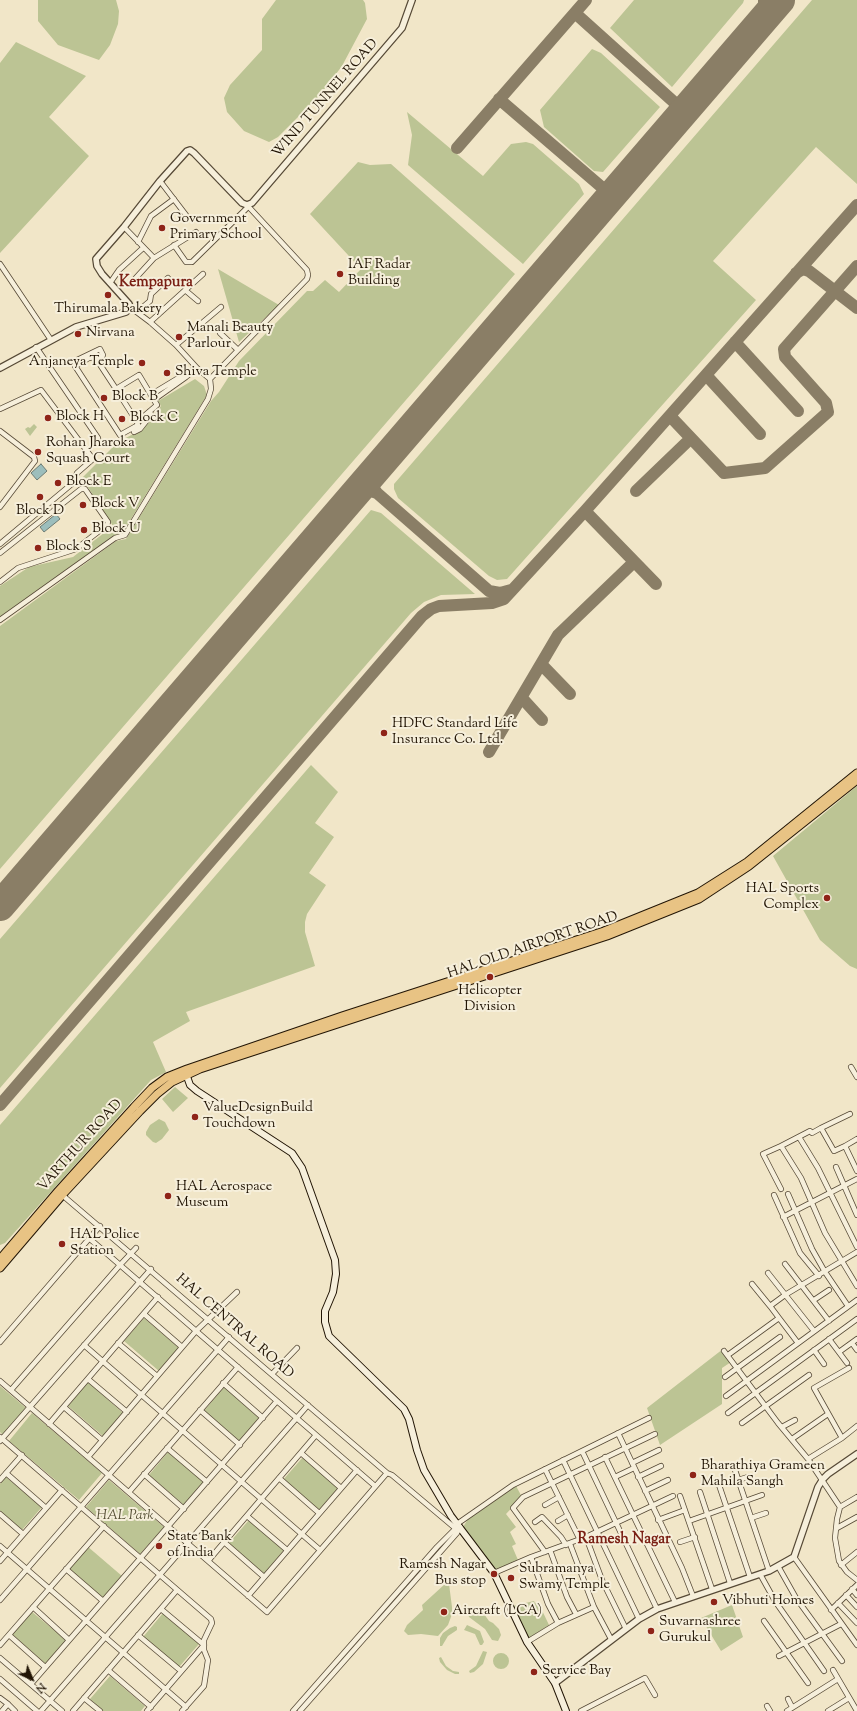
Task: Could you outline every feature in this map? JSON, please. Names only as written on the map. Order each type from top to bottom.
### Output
[{"type":"main road","name":"HAL OLD AIRPORT ROAD","points":[[194,1067],[342,1016],[601,935],[698,893],[733,872],[857,773]]},
{"type":"main road","name":"HAL OLD AIRPORT ROAD","points":[[185,1073],[601,935],[699,899],[750,866],[857,780]]},
{"type":"main road","name":"VARTHUR ROAD","points":[[0,1259],[60,1193],[157,1094],[194,1067]]},
{"type":"main road","points":[[185,1073],[197,1091],[292,1153],[302,1168],[335,1260],[336,1274],[333,1292],[325,1311],[325,1322],[328,1336],[404,1409],[409,1419],[424,1470],[457,1526],[494,1573],[527,1642],[555,1683],[566,1711]]},
{"type":"main road","name":"VARTHUR ROAD","points":[[0,1268],[60,1193]]},
{"type":"street","name":"WIND TUNNEL ROAD","points":[[248,206],[402,28],[412,0]]},
{"type":"street","points":[[0,620],[126,532],[208,399],[211,388],[210,379],[197,368],[176,345],[130,307],[97,266],[96,259],[183,154],[190,150],[242,203],[248,206],[306,270],[308,275],[302,284],[210,379]]},
{"type":"street","points":[[160,181],[186,215]]},
{"type":"street","points":[[138,242],[151,216],[174,199]]},
{"type":"street","points":[[174,245],[186,262],[192,262],[248,206]]},
{"type":"street","points":[[124,227],[154,258]]},
{"type":"street","points":[[133,281],[154,258],[196,232]]},
{"type":"street","points":[[110,283],[119,270],[143,248]]},
{"type":"street","points":[[0,264],[2,272],[51,340]]},
{"type":"street","points":[[150,322],[202,274]]},
{"type":"street","points":[[137,312],[150,301],[150,294],[168,278]]},
{"type":"street","points":[[185,290],[198,301]]},
{"type":"street","points":[[0,368],[36,347],[83,324],[126,312],[130,307]]},
{"type":"street","points":[[176,345],[221,307]]},
{"type":"street","points":[[220,333],[238,350]]},
{"type":"street","points":[[36,347],[98,438]]},
{"type":"street","points":[[74,363],[75,361],[100,349],[103,355],[99,363]]},
{"type":"street","points":[[116,389],[139,375],[153,396],[157,405],[137,422],[138,425],[120,435],[75,366],[95,357],[137,422]]},
{"type":"street","points":[[153,396],[186,377],[197,368]]},
{"type":"street","points":[[0,409],[41,390],[93,459],[77,473],[73,483],[0,544]]},
{"type":"street","points":[[134,432],[140,429],[151,415],[150,412]]},
{"type":"street","points":[[0,431],[34,457],[35,461],[0,507]]},
{"type":"street","points":[[0,553],[81,489],[85,489],[108,522],[107,525],[76,549],[18,568],[0,582]]},
{"type":"street","points":[[851,1067],[857,1077]]},
{"type":"street","points":[[781,1189],[763,1154],[810,1131],[812,1133],[850,1114]]},
{"type":"street","points":[[821,1128],[834,1151],[857,1139]]},
{"type":"street","points":[[799,1137],[830,1193],[857,1247]]},
{"type":"street","points":[[781,1146],[801,1178],[825,1233],[857,1286]]},
{"type":"street","points":[[845,1146],[857,1171]]},
{"type":"street","points":[[852,1160],[857,1157]]},
{"type":"street","points":[[836,1167],[857,1215]]},
{"type":"street","points":[[783,1217],[796,1212],[857,1179]]},
{"type":"street","name":"HAL CENTRAL ROAD","points":[[60,1193],[151,1269],[387,1473],[392,1475],[457,1526]]},
{"type":"street","points":[[788,1194],[825,1272],[848,1306]]},
{"type":"street","points":[[774,1195],[800,1253],[819,1276]]},
{"type":"street","points":[[0,1342],[100,1226]]},
{"type":"street","points":[[90,1239],[375,1486]]},
{"type":"street","points":[[11,1390],[136,1248]]},
{"type":"street","points":[[770,1306],[785,1295],[857,1252]]},
{"type":"street","points":[[785,1264],[829,1320]]},
{"type":"street","points":[[151,1269],[1,1439],[22,1455],[211,1619],[212,1623],[204,1640],[208,1660],[204,1686],[182,1711]]},
{"type":"street","points":[[768,1273],[814,1331]]},
{"type":"street","points":[[752,1284],[798,1343]]},
{"type":"street","points":[[814,1300],[829,1290]]},
{"type":"street","points":[[88,1457],[196,1331],[237,1292]]},
{"type":"street","points":[[49,1424],[158,1298]]},
{"type":"street","points":[[726,1396],[857,1300]]},
{"type":"street","points":[[144,1314],[182,1347]]},
{"type":"street","points":[[779,1318],[726,1353],[823,1479],[840,1507],[836,1528],[838,1558],[841,1565],[857,1580]]},
{"type":"street","points":[[728,1413],[857,1319]]},
{"type":"street","points":[[0,1600],[229,1337]]},
{"type":"street","points":[[725,1377],[780,1337]]},
{"type":"street","points":[[829,1339],[847,1363]]},
{"type":"street","points":[[839,1352],[857,1339]]},
{"type":"street","points":[[118,1343],[157,1376]]},
{"type":"street","points":[[852,1343],[857,1350]]},
{"type":"street","points":[[84,1345],[320,1550]]},
{"type":"street","points":[[272,1374],[297,1348]]},
{"type":"street","points":[[814,1350],[824,1364]]},
{"type":"street","points":[[128,1492],[238,1367]]},
{"type":"street","points":[[842,1438],[814,1388],[849,1368]]},
{"type":"street","points":[[742,1423],[808,1375]]},
{"type":"street","points":[[88,1379],[127,1412]]},
{"type":"street","points":[[0,1381],[267,1612],[387,1473]]},
{"type":"street","points":[[223,1383],[263,1418]]},
{"type":"street","points":[[31,1684],[278,1401]]},
{"type":"street","points":[[41,1711],[240,1481],[308,1405]]},
{"type":"street","points":[[64,1407],[102,1440]]},
{"type":"street","points":[[200,1410],[240,1444]]},
{"type":"street","points":[[792,1439],[828,1414]]},
{"type":"street","points":[[293,1711],[457,1526],[504,1490],[649,1418]]},
{"type":"street","points":[[782,1427],[795,1420]]},
{"type":"street","points":[[808,1459],[856,1428]]},
{"type":"street","points":[[618,1433],[682,1568],[693,1596]]},
{"type":"street","points":[[576,1614],[567,1597],[548,1551],[513,1508],[522,1498],[655,1434]]},
{"type":"street","points":[[208,1561],[316,1435]]},
{"type":"street","points":[[167,1448],[207,1482]]},
{"type":"street","points":[[632,1463],[659,1450]]},
{"type":"street","points":[[582,1451],[657,1609]]},
{"type":"street","points":[[301,1453],[341,1488]]},
{"type":"street","points":[[555,1683],[584,1662],[611,1639],[639,1619],[657,1609],[712,1589],[760,1574],[794,1557],[818,1487],[828,1474],[857,1454]]},
{"type":"street","points":[[0,1480],[22,1455]]},
{"type":"street","points":[[605,1458],[675,1602]]},
{"type":"street","points":[[563,1460],[639,1619]]},
{"type":"street","points":[[638,1477],[661,1466]]},
{"type":"street","points":[[615,1477],[634,1468]]},
{"type":"street","points":[[545,1469],[580,1540]]},
{"type":"street","points":[[248,1596],[357,1470]]},
{"type":"street","points":[[735,1470],[769,1570]]},
{"type":"street","points":[[6,1473],[46,1508]]},
{"type":"street","points":[[144,1474],[184,1509]]},
{"type":"street","points":[[738,1480],[750,1476]]},
{"type":"street","points":[[279,1478],[319,1513]]},
{"type":"street","points":[[645,1491],[668,1480]]},
{"type":"street","points":[[719,1485],[750,1577]]},
{"type":"street","points":[[0,1561],[62,1490]]},
{"type":"street","points":[[700,1492],[730,1583]]},
{"type":"street","points":[[689,1521],[762,1495]]},
{"type":"street","points":[[494,1573],[531,1557],[580,1540],[673,1496]]},
{"type":"street","points":[[680,1496],[712,1589]]},
{"type":"street","points":[[545,1505],[559,1497]]},
{"type":"street","points":[[840,1507],[857,1498]]},
{"type":"street","points":[[658,1520],[685,1510]]},
{"type":"street","points":[[752,1518],[766,1513]]},
{"type":"street","points":[[0,1514],[23,1534]]},
{"type":"street","points":[[558,1521],[568,1515]]},
{"type":"street","points":[[247,1516],[287,1550]]},
{"type":"street","points":[[535,1522],[542,1516],[568,1544],[594,1606],[611,1639]]},
{"type":"street","points":[[836,1528],[857,1517]]},
{"type":"street","points":[[0,1645],[104,1526]]},
{"type":"street","points":[[300,1711],[452,1539],[457,1533],[457,1526]]},
{"type":"street","points":[[586,1537],[602,1580],[626,1629]]},
{"type":"street","points":[[680,1542],[695,1537]]},
{"type":"street","points":[[224,1542],[264,1577]]},
{"type":"street","points":[[0,1546],[186,1707]]},
{"type":"street","points":[[841,1565],[857,1552]]},
{"type":"street","points":[[531,1557],[548,1604],[558,1623]]},
{"type":"street","points":[[794,1557],[857,1646]]},
{"type":"street","points":[[778,1566],[796,1598],[842,1661]]},
{"type":"street","points":[[66,1569],[103,1601]]},
{"type":"street","points":[[760,1574],[775,1601],[824,1672]]},
{"type":"street","points":[[831,1610],[856,1587]]},
{"type":"street","points":[[856,1587],[857,1595]]},
{"type":"street","points":[[73,1711],[177,1590]]},
{"type":"street","points":[[846,1595],[857,1607]]},
{"type":"street","points":[[838,1603],[857,1623]]},
{"type":"street","points":[[527,1642],[558,1623],[594,1606]]},
{"type":"street","points":[[32,1608],[69,1640]]},
{"type":"street","points":[[161,1608],[204,1645]]},
{"type":"street","points":[[764,1621],[808,1683]]},
{"type":"street","points":[[779,1656],[840,1624]]},
{"type":"street","points":[[9,1635],[45,1667]]},
{"type":"street","points":[[138,1635],[181,1671]]},
{"type":"street","points":[[108,1670],[149,1709],[204,1645]]},
{"type":"street","points":[[0,1658],[62,1711]]},
{"type":"street","points":[[833,1670],[857,1711]]},
{"type":"street","points":[[581,1711],[645,1678],[655,1695]]},
{"type":"street","points":[[0,1679],[37,1711]]},
{"type":"street","points":[[787,1711],[838,1679]]},
{"type":"street","points":[[0,1698],[15,1711]]},
{"type":"street","points":[[84,1698],[100,1711]]},
{"type":"street","points":[[828,1711],[849,1698]]},
{"type":"street","points":[[788,1699],[792,1707]]},
{"type":"street","points":[[2,1711],[8,1704]]},
{"type":"green space","points":[[38,0],[116,0],[119,11],[118,24],[110,45],[99,60],[58,45],[38,21]]},
{"type":"green space","points":[[276,0],[363,0],[365,3],[367,19],[342,66],[320,95],[278,137],[269,142],[244,131],[227,112],[224,98],[230,85],[262,50],[262,19]]},
{"type":"green space","points":[[634,0],[744,0],[672,87],[610,28]]},
{"type":"green space","points":[[812,0],[857,0],[857,184],[816,147],[713,261],[756,300],[507,579],[497,580],[489,576],[398,498],[394,489],[394,484]]},
{"type":"green space","points":[[16,42],[86,76],[49,117],[89,156],[0,253],[0,63]]},
{"type":"green space","points":[[592,49],[601,53],[660,107],[603,172],[594,171],[544,127],[540,110]]},
{"type":"green space","points":[[407,112],[483,176],[511,144],[526,142],[533,144],[579,184],[584,194],[523,264],[408,165],[412,135]]},
{"type":"green space","points":[[358,162],[370,165],[391,164],[515,274],[0,869],[0,626],[116,541],[126,539],[211,401],[219,392],[239,361],[307,291],[313,291],[325,280],[339,292],[361,269],[310,214]]},
{"type":"green space","points":[[218,269],[279,305],[239,342]]},
{"type":"green space","points":[[195,379],[204,386],[207,395],[123,532],[114,536],[0,617],[0,586],[29,567],[73,557],[113,526],[82,478],[118,442],[141,430],[161,406],[158,401]]},
{"type":"green space","points":[[34,424],[37,427],[30,436],[25,429],[28,427],[30,428]]},
{"type":"green space","points":[[371,510],[381,513],[475,594],[441,595],[424,602],[411,613],[0,1088],[0,939]]},
{"type":"green space","points":[[311,765],[338,792],[315,823],[334,837],[309,873],[326,885],[307,914],[305,922],[305,932],[315,966],[186,1012],[190,1021],[153,1042],[166,1072],[151,1080],[5,1243],[0,1245],[0,1125]]},
{"type":"green space","name":"HAL Sports Complex","points":[[857,786],[857,969],[850,966],[820,940],[773,856]]},
{"type":"green space","points":[[175,1087],[188,1098],[173,1112],[162,1099]]},
{"type":"green space","points":[[159,1119],[165,1122],[169,1130],[162,1139],[156,1143],[146,1135],[146,1132],[150,1125]]},
{"type":"green space","points":[[144,1318],[179,1348],[159,1371],[124,1341]]},
{"type":"green space","points":[[723,1349],[731,1362],[722,1368],[722,1404],[660,1445],[647,1408]]},
{"type":"green space","points":[[88,1382],[123,1413],[103,1436],[68,1406]]},
{"type":"green space","points":[[0,1386],[26,1408],[3,1435],[0,1432]]},
{"type":"green space","points":[[224,1387],[259,1418],[239,1441],[204,1411]]},
{"type":"green space","points":[[32,1413],[102,1473],[79,1500],[9,1441]]},
{"type":"green space","points":[[168,1452],[204,1482],[184,1505],[149,1475]]},
{"type":"green space","points":[[303,1457],[338,1488],[318,1511],[283,1480]]},
{"type":"green space","points":[[6,1477],[42,1507],[22,1530],[0,1512],[0,1484]]},
{"type":"green space","name":"HAL Park","points":[[109,1480],[164,1527],[140,1554],[86,1507]]},
{"type":"green space","points":[[516,1486],[522,1497],[506,1514],[516,1527],[510,1532],[516,1544],[512,1546],[518,1560],[517,1564],[496,1571],[463,1527],[468,1519]]},
{"type":"green space","points":[[249,1520],[284,1550],[264,1574],[229,1543]]},
{"type":"green space","points":[[87,1546],[122,1576],[102,1599],[67,1569]]},
{"type":"green space","points":[[445,1584],[449,1584],[452,1607],[452,1614],[448,1625],[438,1636],[421,1634],[408,1635],[404,1631],[407,1625],[423,1610],[422,1605]]},
{"type":"green space","points":[[534,1601],[535,1603],[538,1602],[549,1625],[528,1639],[513,1606]]},
{"type":"green space","points":[[732,1605],[743,1637],[721,1651],[701,1618]]},
{"type":"green space","points":[[474,1608],[484,1614],[489,1621],[499,1629],[501,1635],[498,1641],[492,1640],[485,1629],[469,1617],[467,1611]]},
{"type":"green space","points":[[31,1611],[67,1641],[47,1665],[12,1634]]},
{"type":"green space","points":[[163,1613],[199,1644],[179,1667],[143,1637]]},
{"type":"green space","points":[[467,1625],[480,1631],[484,1642],[482,1645],[480,1645],[475,1634],[464,1630]]},
{"type":"green space","points":[[455,1626],[457,1627],[457,1630],[448,1636],[442,1646],[440,1646],[440,1638],[443,1633]]},
{"type":"green space","points":[[483,1651],[487,1652],[483,1664],[474,1672],[470,1673],[469,1671],[476,1666]]},
{"type":"green space","points":[[498,1653],[504,1653],[509,1658],[507,1667],[504,1669],[498,1669],[493,1664],[493,1658]]},
{"type":"green space","points":[[441,1657],[446,1666],[453,1671],[459,1672],[459,1674],[455,1674],[447,1670],[440,1662],[439,1658]]},
{"type":"green space","points":[[110,1676],[145,1706],[141,1711],[103,1711],[90,1699]]},
{"type":"water","points":[[41,464],[47,471],[37,480],[31,473]]},
{"type":"water","points":[[56,514],[60,519],[44,532],[40,527]]},
{"type":"taxiway","points":[[457,148],[586,0]]},
{"type":"taxiway","points":[[761,23],[764,13],[764,0]]},
{"type":"taxiway","points":[[575,13],[685,112]]},
{"type":"taxiway","points":[[499,99],[612,196]]},
{"type":"taxiway","points":[[0,1105],[422,616],[431,609],[439,606],[492,603],[504,599],[585,511],[857,205]]},
{"type":"taxiway","points":[[670,416],[724,473],[765,468],[828,412],[826,403],[785,357],[784,349],[857,266]]},
{"type":"taxiway","points":[[796,273],[803,269],[809,271],[857,308]]},
{"type":"taxiway","points":[[735,342],[798,411]]},
{"type":"taxiway","points":[[706,375],[760,434]]},
{"type":"taxiway","points":[[636,491],[688,441],[692,440]]},
{"type":"taxiway","points":[[372,475],[372,486],[377,493]]},
{"type":"taxiway","points":[[358,491],[368,490],[377,493],[489,591],[500,593],[511,590]]},
{"type":"taxiway","points":[[585,511],[656,584]]},
{"type":"taxiway","points":[[489,752],[558,635],[634,562]]},
{"type":"taxiway","points":[[541,664],[570,694]]},
{"type":"taxiway","points":[[522,698],[542,720]]},
{"type":"runway","points":[[0,906],[780,0]]},
{"type":"place","name":"Government Primary School","points":[[162,228]]},
{"type":"place","name":"IAF Radar Building","points":[[340,274]]},
{"type":"place","name":"Thirumala Bakery","points":[[108,295]]},
{"type":"place","name":"Nirvana","points":[[78,334]]},
{"type":"place","name":"Manali Beauty Parlour","points":[[179,337]]},
{"type":"place","name":"Anjaneya Temple","points":[[142,363]]},
{"type":"place","name":"Shiva Temple","points":[[167,373]]},
{"type":"place","name":"Block B","points":[[104,398]]},
{"type":"place","name":"Block H","points":[[48,418]]},
{"type":"place","name":"Block C","points":[[122,419]]},
{"type":"place","name":"Rohan Jharoka Squash Court","points":[[38,452]]},
{"type":"place","name":"Block E","points":[[58,483]]},
{"type":"place","name":"Block D","points":[[40,497]]},
{"type":"place","name":"Block V","points":[[83,505]]},
{"type":"place","name":"Block U","points":[[84,530]]},
{"type":"place","name":"Block S","points":[[38,548]]},
{"type":"place","name":"HDFC Standard Life Insurance Co. Ltd.","points":[[384,733]]},
{"type":"place","name":"HAL Sports Complex","points":[[827,898]]},
{"type":"place","name":"Helicopter Division","points":[[490,977]]},
{"type":"place","name":"ValueDesignBuild Touchdown","points":[[195,1117]]},
{"type":"place","name":"HAL Aerospace Museum","points":[[168,1196]]},
{"type":"place","name":"HAL Police Station","points":[[62,1244]]},
{"type":"place","name":"Bharathiya Grameen Mahila Sangh","points":[[693,1475]]},
{"type":"place","name":"State Bank of India","points":[[159,1546]]},
{"type":"place","name":"Ramesh Nagar Bus stop","points":[[494,1574]]},
{"type":"place","name":"Subramanya Swamy Temple","points":[[511,1578]]},
{"type":"place","name":"Vibhuti Homes","points":[[714,1602]]},
{"type":"place","name":"Aircraft (LCA)","points":[[444,1612]]},
{"type":"place","name":"Suvarnashree Gurukul","points":[[651,1631]]},
{"type":"place","name":"Service Bay","points":[[534,1672]]},
{"type":"district","name":"Kempapura","points":[[156,283]]},
{"type":"district","name":"Ramesh Nagar","points":[[624,1540]]}]
